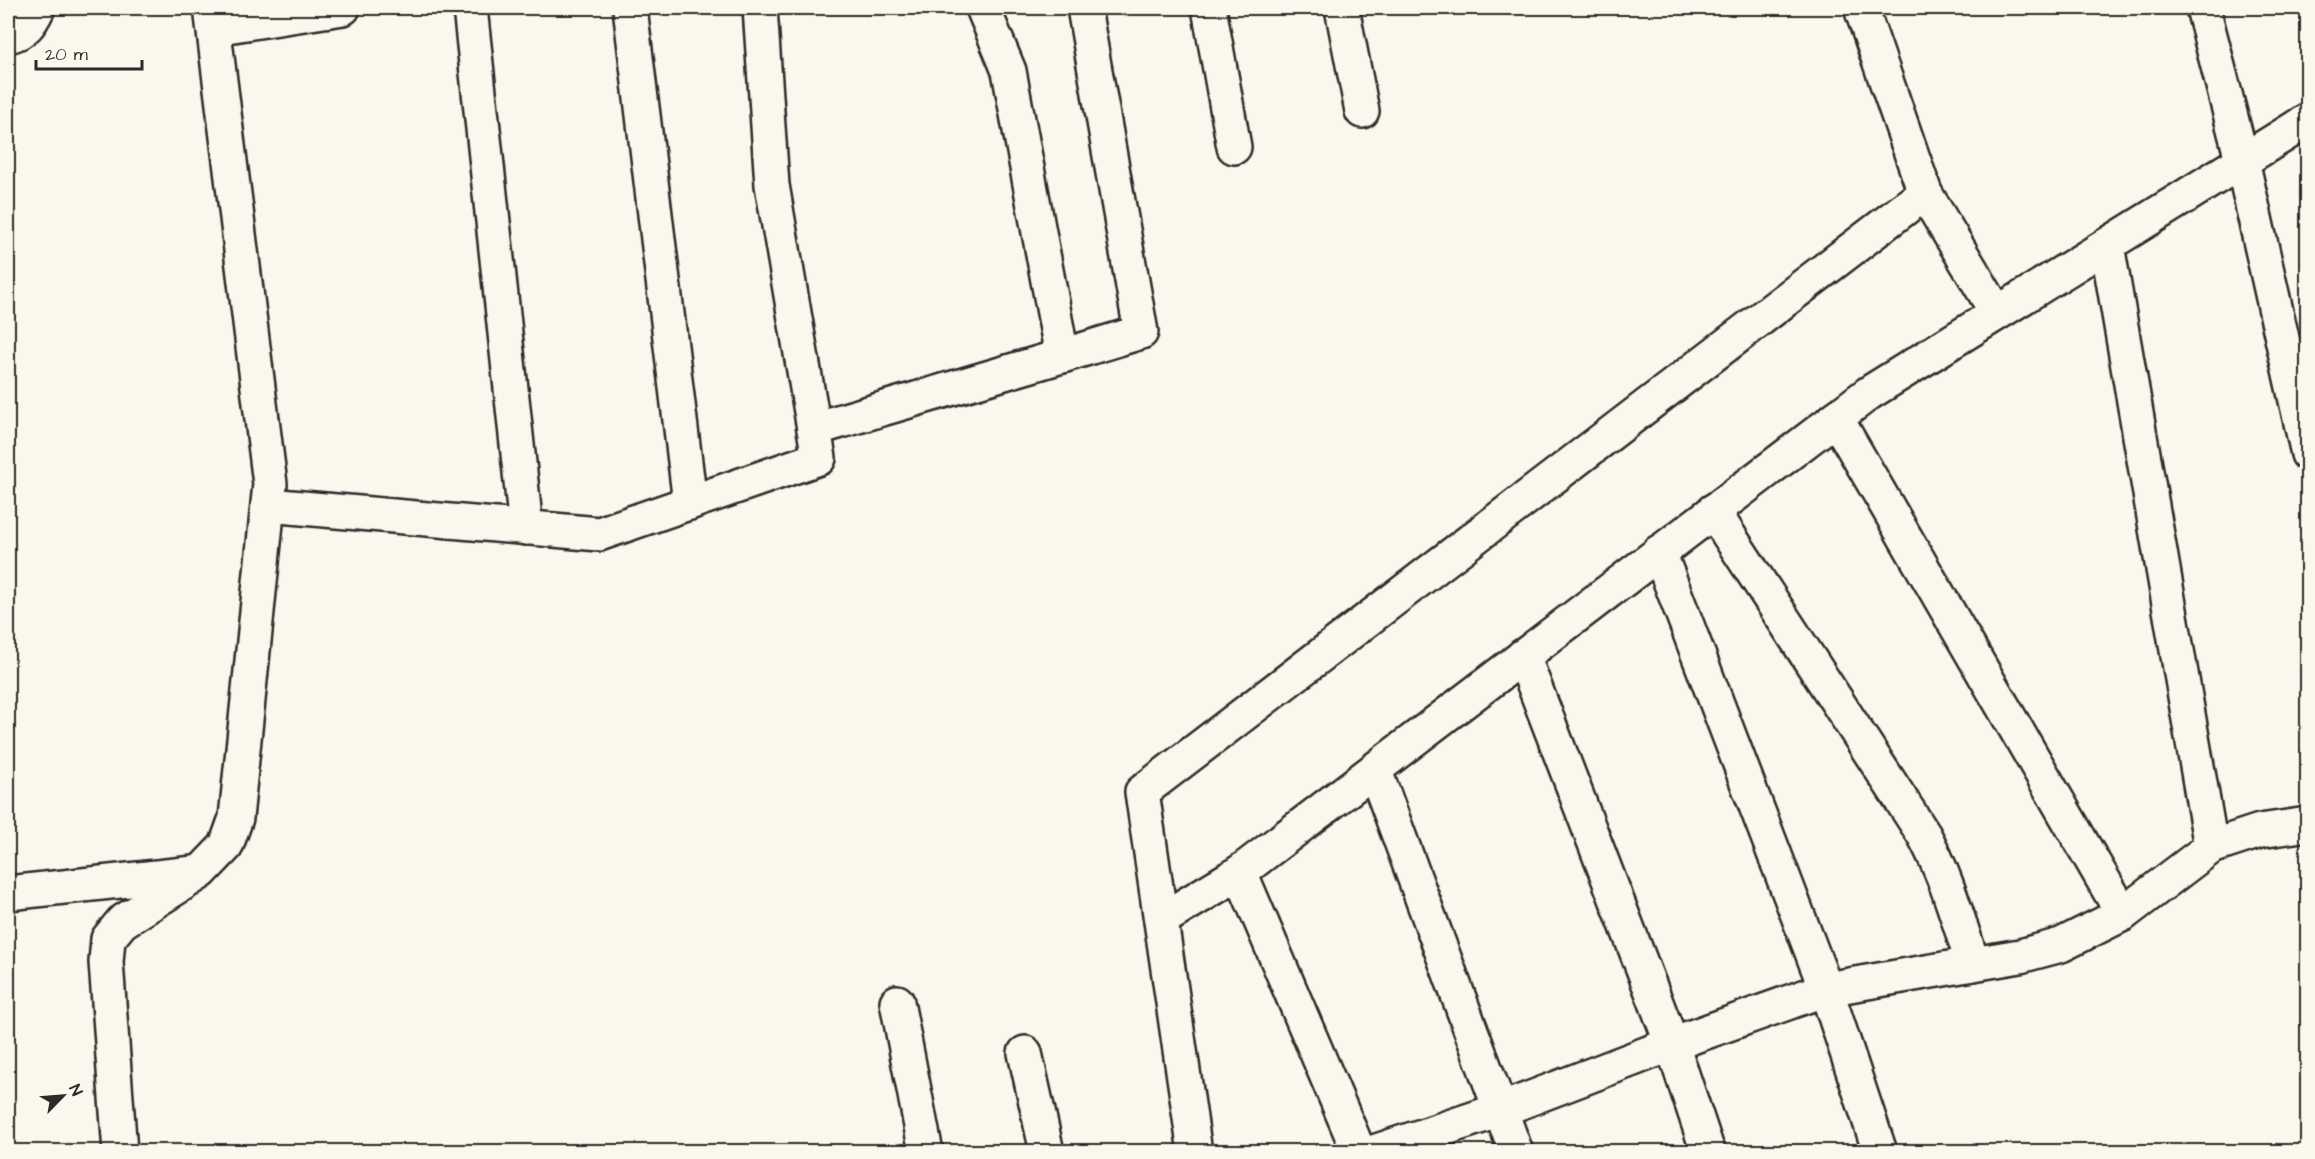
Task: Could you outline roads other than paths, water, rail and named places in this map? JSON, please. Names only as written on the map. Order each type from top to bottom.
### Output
[{"type":"street","points":[[8,36],[19,33],[31,23],[38,8]]},
{"type":"street","points":[[120,1152],[106,962],[108,939],[122,922],[201,872],[226,846],[236,818],[270,484],[212,18],[343,8]]},
{"type":"street","points":[[470,8],[526,528]]},
{"type":"street","points":[[630,8],[690,502]]},
{"type":"street","points":[[268,505],[599,534],[819,458],[772,185],[760,8]]},
{"type":"street","points":[[983,8],[1009,71],[1062,356]]},
{"type":"street","points":[[814,429],[1141,332],[1084,8]]},
{"type":"street","points":[[1209,8],[1234,147]]},
{"type":"street","points":[[1342,8],[1362,111]]},
{"type":"street","points":[[1861,8],[1925,193],[1997,314]]},
{"type":"street","points":[[2203,8],[2242,160],[2307,454]]},
{"type":"street","points":[[1161,920],[1240,872],[1869,393],[2307,120]]},
{"type":"street","points":[[1196,1152],[1142,792],[1925,193]]},
{"type":"street","points":[[2107,244],[2211,847]]},
{"type":"street","points":[[1836,418],[2123,914]]},
{"type":"street","points":[[1713,511],[1924,835],[1944,878],[1973,964]]},
{"type":"street","points":[[1659,552],[1826,989],[1880,1152]]},
{"type":"street","points":[[1523,656],[1672,1044],[1708,1152]]},
{"type":"street","points":[[1375,771],[1516,1152]]},
{"type":"street","points":[[1374,1152],[1500,1110],[1672,1044],[1826,989],[2030,954],[2061,945],[2123,914],[2211,847],[2260,831],[2307,824]]},
{"type":"street","points":[[8,893],[201,872]]},
{"type":"street","points":[[1240,872],[1359,1152]]},
{"type":"street","points":[[897,1002],[926,1152]]},
{"type":"street","points":[[1025,1053],[1047,1152]]}]
